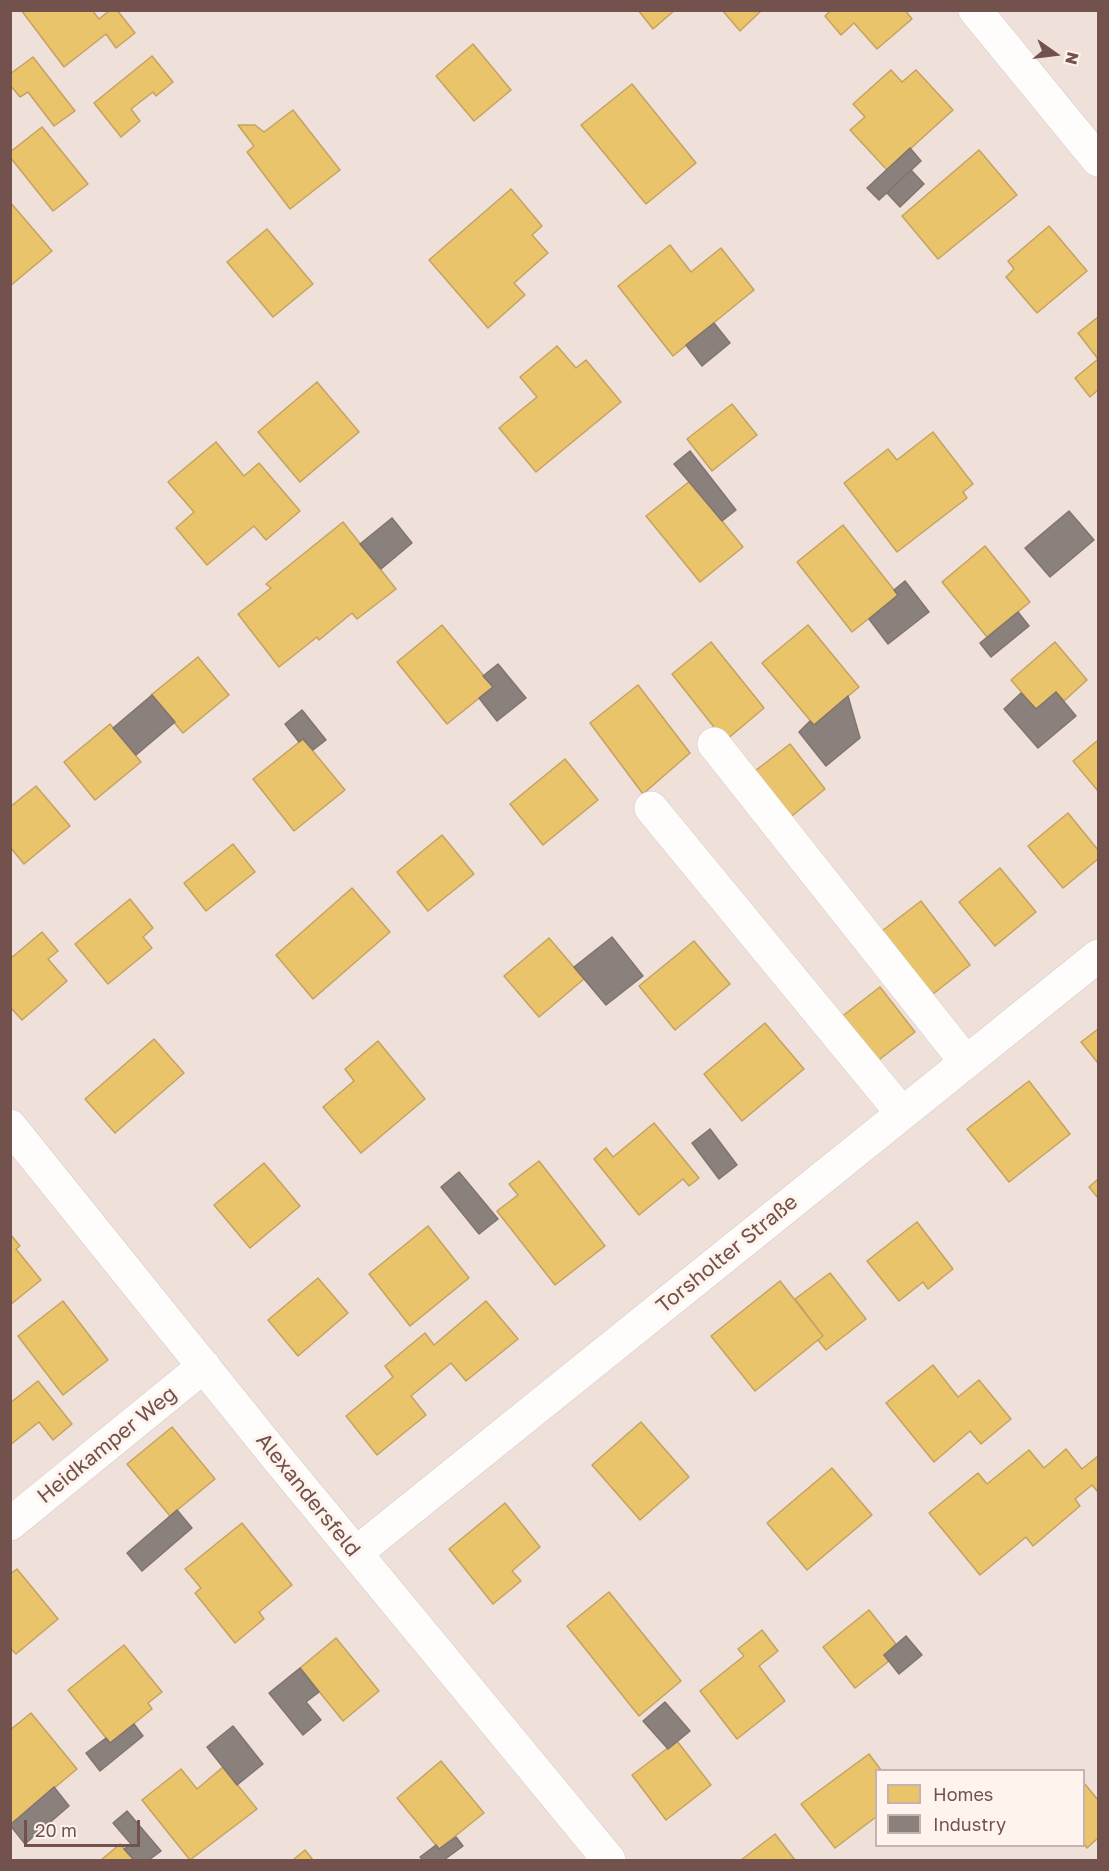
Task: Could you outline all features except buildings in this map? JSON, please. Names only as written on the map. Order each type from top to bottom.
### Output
[{"type":"street","points":[[975,10],[1098,160]]},
{"type":"street","points":[[714,744],[966,1062]]},
{"type":"street","points":[[651,808],[902,1113]]},
{"type":"street","name":"Torsholter Straße","points":[[356,1553],[1098,956]]},
{"type":"street","name":"Alexandersfeld","points":[[10,1126],[356,1553],[609,1860]]},
{"type":"street","name":"Heidkamper Weg","points":[[10,1524],[204,1366]]},
{"type":"shaded area","points":[[11,11],[1098,11],[1098,1860],[11,1860]]}]
